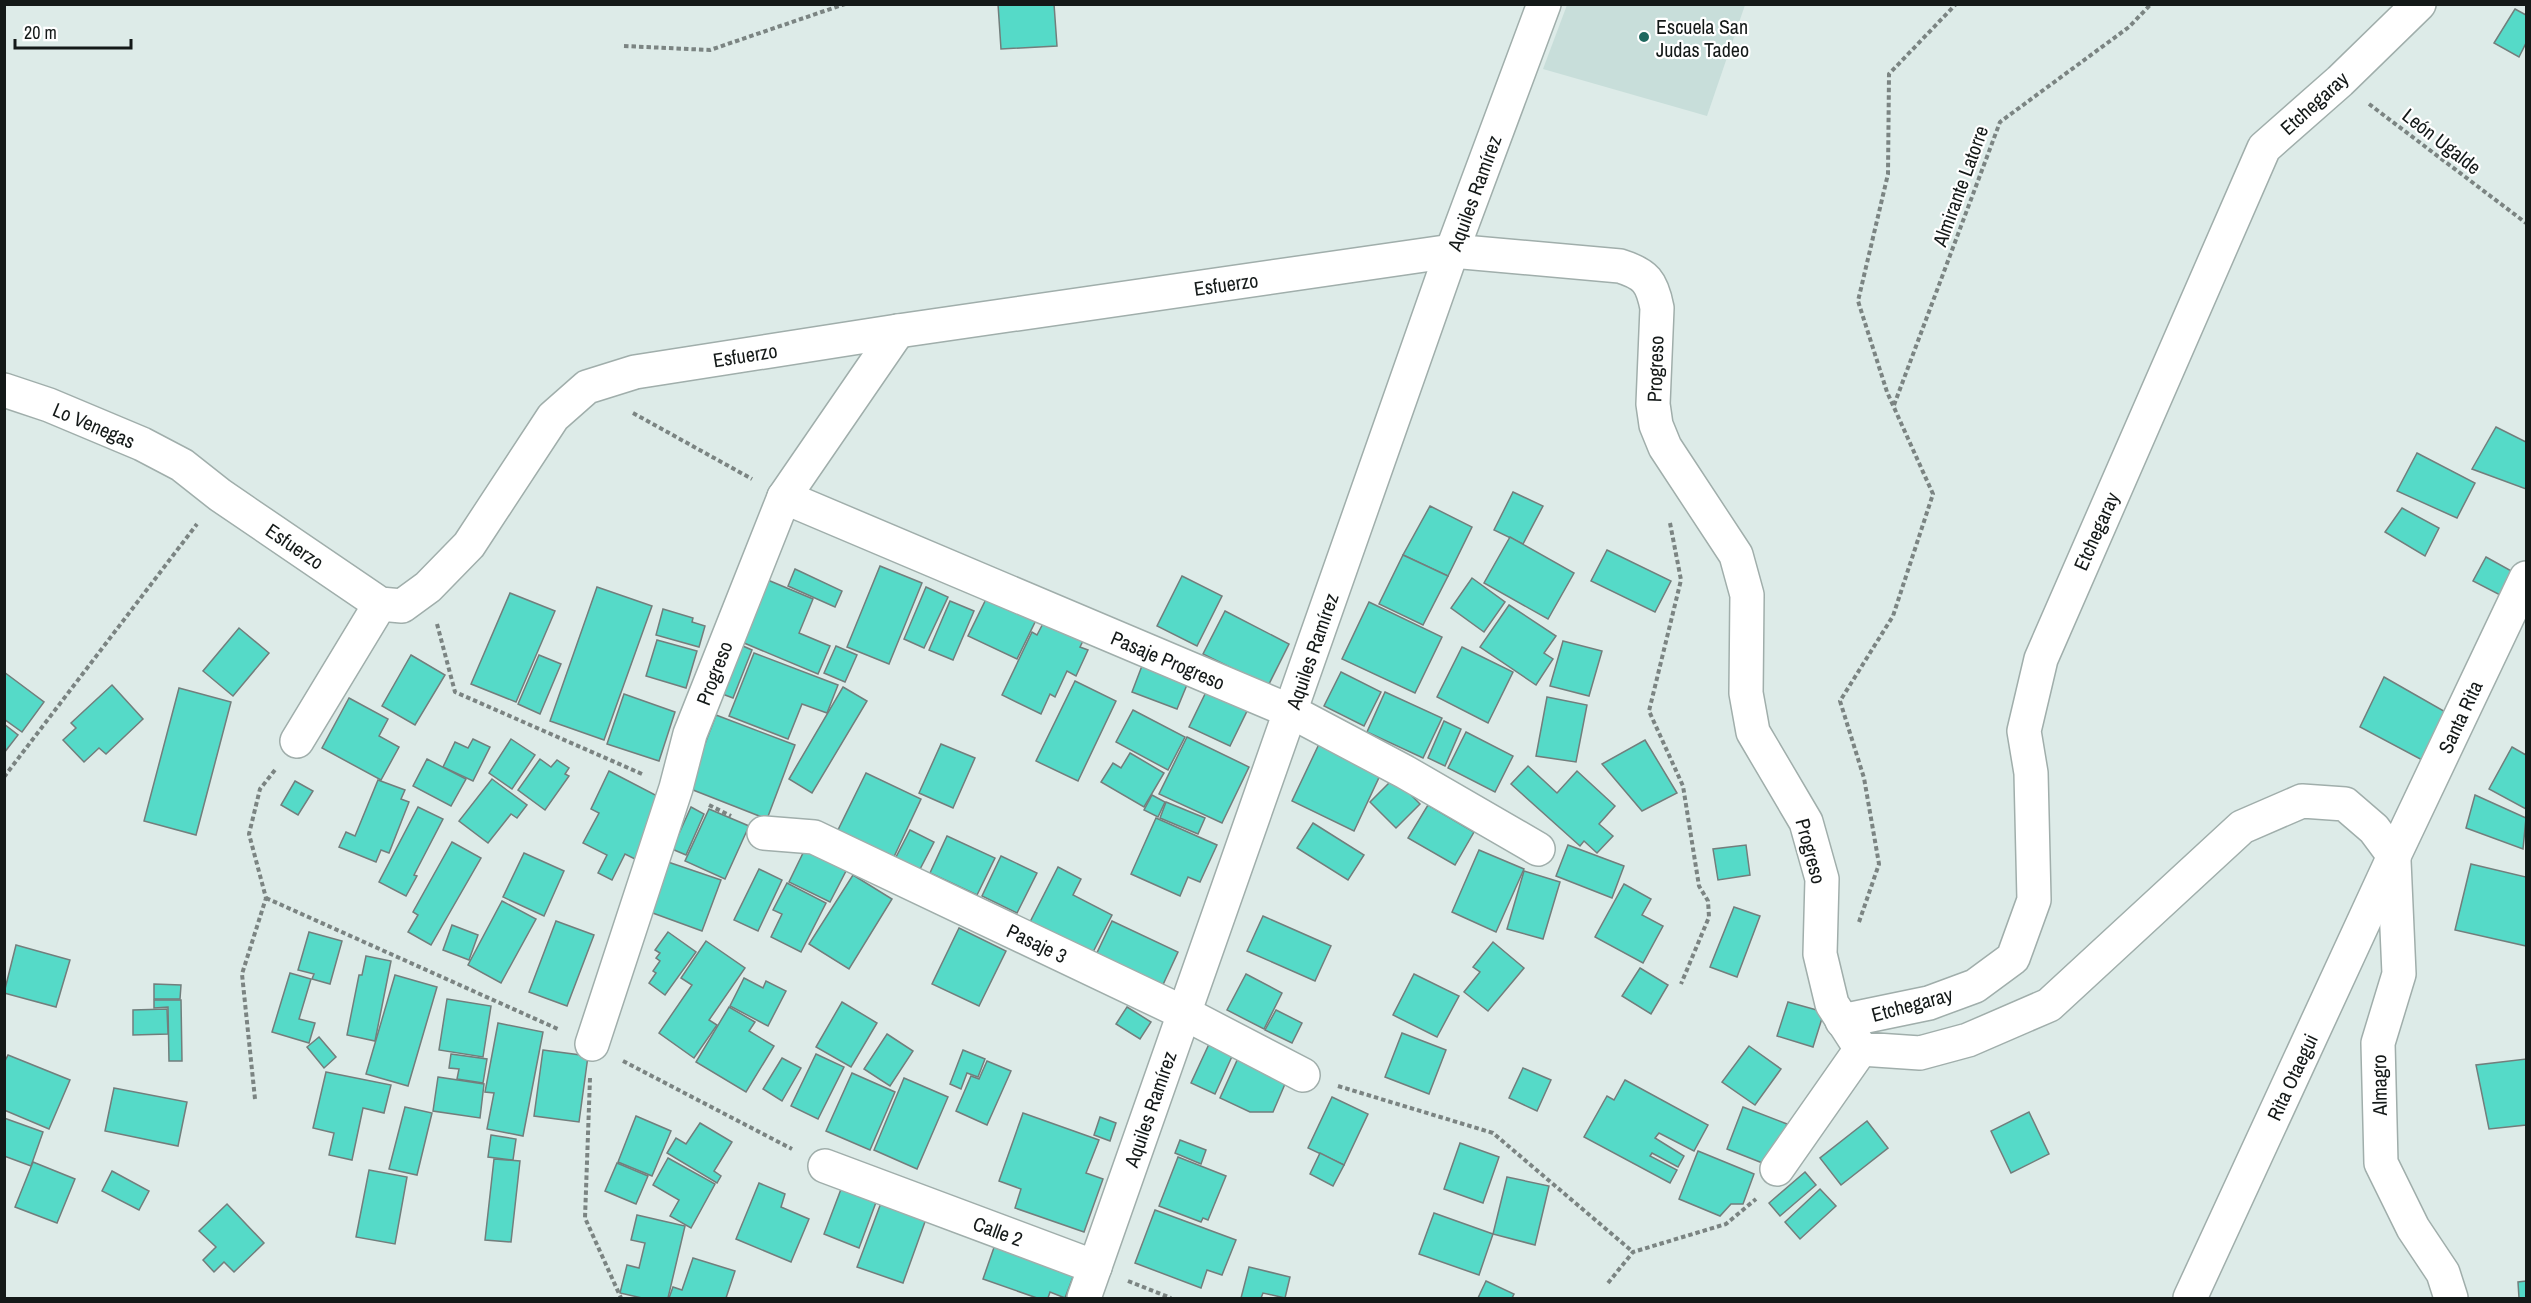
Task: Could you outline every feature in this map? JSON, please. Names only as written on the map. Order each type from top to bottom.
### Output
[{"type":"street","name":"Aquiles Ramírez","points":[[1084,1299],[1452,251],[1544,4]]},
{"type":"street","name":"Etchegaray","points":[[1842,1021],[1929,1003],[1975,986],[2013,958],[2034,900],[2031,773],[2024,731],[2041,658],[2264,148],[2340,81],[2419,4]]},
{"type":"street","name":"Esfuerzo","points":[[182,465],[220,495],[380,604],[402,606],[428,587],[469,545],[553,417],[587,387],[635,372],[898,331],[1452,251]]},
{"type":"street","name":"Progreso","points":[[1452,251],[1620,266],[1638,272],[1649,282],[1657,308],[1653,404],[1656,425],[1665,447],[1736,555],[1747,595],[1746,693],[1753,732],[1806,822],[1822,879],[1820,954],[1832,1004],[1862,1049]]},
{"type":"street","name":"Progreso","points":[[592,1044],[676,789],[690,734],[784,497],[898,331]]},
{"type":"street","name":"Lo Venegas","points":[[4,390],[142,444],[182,465]]},
{"type":"street","name":"Pasaje Progreso","points":[[784,497],[1290,711],[1406,772],[1538,849]]},
{"type":"street","name":"Santa Rita","points":[[2394,856],[2526,578]]},
{"type":"street","points":[[297,741],[380,604]]},
{"type":"street","points":[[1862,1049],[1920,1053],[1968,1040],[2049,1005],[2242,827],[2302,801],[2345,804],[2374,829],[2394,856]]},
{"type":"street","name":"Pasaje 3","points":[[764,833],[814,837],[1184,1013],[1303,1075]]},
{"type":"street","name":"Rita Otaegui","points":[[2190,1299],[2394,856]]},
{"type":"street","name":"Almagro","points":[[2394,856],[2399,974],[2378,1043],[2381,1163],[2413,1228],[2443,1273],[2451,1299]]},
{"type":"street","name":"Etchegaray","points":[[1777,1169],[1862,1049]]},
{"type":"street","name":"Calle 2","points":[[825,1166],[1095,1267]]},
{"type":"path","points":[[624,46],[710,50],[845,4]]},
{"type":"path","points":[[1857,928],[1879,864],[1864,778],[1840,701],[1893,616],[1933,494],[1887,392],[1858,301],[1888,174],[1889,74],[1956,4]]},
{"type":"path","name":"Almirante Latorre","points":[[1894,406],[2000,122],[2128,27],[2151,4]]},
{"type":"path","name":"León Ugalde","points":[[2340,81],[2526,223]]},
{"type":"path","points":[[587,387],[784,497]]},
{"type":"path","points":[[4,777],[220,495]]},
{"type":"path","points":[[1668,516],[1681,580],[1649,711],[1683,786],[1699,885],[1708,901],[1709,917],[1681,984]]},
{"type":"path","points":[[428,587],[455,692],[676,789],[764,833]]},
{"type":"path","points":[[255,1099],[242,974],[266,898],[249,834],[260,789],[297,741]]},
{"type":"path","points":[[266,898],[592,1044],[825,1166]]},
{"type":"path","points":[[592,1044],[585,1218],[621,1299]]},
{"type":"path","points":[[1303,1075],[1493,1134],[1633,1252]]},
{"type":"path","points":[[1608,1283],[1633,1252],[1726,1224],[1763,1192],[1777,1169]]},
{"type":"path","points":[[1095,1267],[1171,1299]]},
{"type":"shaded area","name":"Escuela San Judas Tadeo","points":[[1567,5],[1745,5],[1707,116],[1543,69]]},
{"type":"building","points":[[998,4],[1054,4],[1057,46],[1001,49]]},
{"type":"building","points":[[2515,9],[2526,15],[2526,43],[2519,57],[2494,43]]},
{"type":"building","points":[[2496,427],[2526,442],[2526,489],[2472,469]]},
{"type":"building","points":[[2417,453],[2475,483],[2457,518],[2397,491]]},
{"type":"building","points":[[1513,492],[1543,506],[1523,544],[1494,530]]},
{"type":"building","points":[[1430,506],[1472,527],[1448,576],[1403,555]]},
{"type":"building","points":[[2402,508],[2439,528],[2425,556],[2385,532]]},
{"type":"building","points":[[1510,537],[1574,573],[1548,619],[1484,583]]},
{"type":"building","points":[[1607,550],[1671,581],[1655,612],[1591,581]]},
{"type":"building","points":[[1403,555],[1448,576],[1423,625],[1379,604]]},
{"type":"building","points":[[2486,557],[2515,573],[2504,597],[2473,581]]},
{"type":"building","points":[[880,566],[922,583],[889,664],[847,647]]},
{"type":"building","points":[[795,569],[842,591],[835,607],[788,586]]},
{"type":"building","points":[[1182,576],[1222,596],[1197,646],[1157,626]]},
{"type":"building","points":[[763,578],[813,599],[799,633],[830,646],[818,674],[737,640]]},
{"type":"building","points":[[1472,578],[1505,602],[1484,632],[1451,608]]},
{"type":"building","points":[[597,587],[652,606],[604,740],[550,721]]},
{"type":"building","points":[[926,587],[948,597],[924,648],[904,639]]},
{"type":"building","points":[[510,593],[555,611],[516,702],[471,684]]},
{"type":"building","points":[[989,593],[1038,616],[1017,659],[968,636]]},
{"type":"building","points":[[950,601],[974,611],[953,660],[929,650]]},
{"type":"building","points":[[1369,602],[1442,637],[1415,693],[1342,659]]},
{"type":"building","points":[[1509,605],[1556,636],[1544,653],[1553,659],[1536,685],[1480,647]]},
{"type":"building","points":[[663,609],[693,618],[692,622],[705,626],[699,647],[656,635]]},
{"type":"building","points":[[1225,611],[1289,644],[1268,686],[1203,654]]},
{"type":"building","points":[[1048,614],[1087,633],[1080,647],[1088,650],[1076,676],[1067,671],[1055,697],[1050,694],[1041,714],[1002,695],[1032,632],[1037,635]]},
{"type":"building","points":[[239,628],[269,653],[233,696],[203,671]]},
{"type":"building","points":[[657,640],[697,651],[686,688],[646,676]]},
{"type":"building","points":[[1563,641],[1602,651],[1589,696],[1550,686]]},
{"type":"building","points":[[736,643],[752,650],[733,698],[717,692]]},
{"type":"building","points":[[836,646],[857,655],[845,682],[824,673]]},
{"type":"building","points":[[1462,647],[1513,672],[1488,723],[1437,697]]},
{"type":"building","points":[[754,653],[838,685],[827,713],[802,704],[788,739],[729,716]]},
{"type":"building","points":[[411,655],[445,675],[415,725],[382,706]]},
{"type":"building","points":[[539,655],[561,664],[540,714],[518,704]]},
{"type":"building","points":[[1145,658],[1191,675],[1177,709],[1132,692]]},
{"type":"building","points":[[4,672],[44,702],[22,732],[4,719]]},
{"type":"building","points":[[1341,672],[1381,692],[1364,726],[1324,706]]},
{"type":"building","points":[[2384,677],[2449,714],[2424,761],[2360,727]]},
{"type":"building","points":[[1075,681],[1116,701],[1078,781],[1036,761]]},
{"type":"building","points":[[112,685],[143,719],[106,754],[99,748],[84,762],[63,740],[76,728],[71,723]]},
{"type":"building","points":[[843,687],[867,701],[812,793],[789,779]]},
{"type":"building","points":[[179,688],[231,702],[196,835],[144,821]]},
{"type":"building","points":[[1207,690],[1248,709],[1230,746],[1189,727]]},
{"type":"building","points":[[1385,692],[1442,718],[1423,758],[1367,732]]},
{"type":"building","points":[[624,694],[675,712],[659,761],[607,744]]},
{"type":"building","points":[[1547,697],[1587,705],[1576,762],[1536,756]]},
{"type":"building","points":[[349,698],[388,719],[379,736],[399,747],[381,780],[322,748]]},
{"type":"building","points":[[1133,710],[1185,737],[1168,770],[1116,742]]},
{"type":"building","points":[[716,715],[795,745],[767,819],[688,788]]},
{"type":"building","points":[[1444,721],[1461,729],[1445,766],[1428,758]]},
{"type":"building","points":[[4,724],[18,735],[4,753]]},
{"type":"building","points":[[1466,732],[1513,756],[1495,792],[1448,768]]},
{"type":"building","points":[[1187,737],[1249,767],[1222,823],[1159,794]]},
{"type":"building","points":[[473,739],[490,747],[473,781],[443,767],[455,742],[468,748]]},
{"type":"building","points":[[511,739],[535,755],[512,789],[489,773]]},
{"type":"building","points":[[1645,740],[1677,793],[1642,811],[1602,764]]},
{"type":"building","points":[[1320,742],[1382,771],[1354,831],[1292,801]]},
{"type":"building","points":[[941,744],[975,758],[953,808],[919,793]]},
{"type":"building","points":[[2512,747],[2526,755],[2526,809],[2489,789]]},
{"type":"building","points":[[1130,753],[1164,773],[1144,807],[1101,782],[1113,763],[1121,768]]},
{"type":"building","points":[[427,759],[466,779],[451,806],[413,786]]},
{"type":"building","points":[[540,759],[551,767],[557,760],[569,768],[565,774],[569,776],[545,810],[518,790]]},
{"type":"building","points":[[1528,766],[1557,793],[1577,771],[1615,806],[1599,824],[1613,836],[1597,853],[1584,841],[1580,846],[1511,784]]},
{"type":"building","points":[[609,771],[665,800],[635,859],[625,854],[612,880],[598,873],[607,855],[583,843],[599,813],[591,809]]},
{"type":"building","points":[[866,773],[921,799],[892,861],[836,834]]},
{"type":"building","points":[[1394,778],[1420,804],[1396,828],[1370,802]]},
{"type":"building","points":[[492,779],[527,805],[517,818],[511,814],[488,843],[459,821]]},
{"type":"building","points":[[378,780],[405,790],[401,799],[409,802],[389,853],[381,850],[376,862],[339,847],[346,832],[355,836]]},
{"type":"building","points":[[295,781],[313,791],[298,815],[281,805]]},
{"type":"building","points":[[1152,795],[1165,802],[1158,817],[1144,810]]},
{"type":"building","points":[[2475,795],[2526,818],[2523,849],[2466,828]]},
{"type":"building","points":[[1166,802],[1205,818],[1198,834],[1160,818]]},
{"type":"building","points":[[1428,805],[1474,832],[1455,865],[1408,838]]},
{"type":"building","points":[[418,807],[443,819],[414,875],[417,876],[406,896],[379,882]]},
{"type":"building","points":[[691,807],[704,814],[686,855],[672,849]]},
{"type":"building","points":[[709,809],[749,826],[725,879],[685,861]]},
{"type":"building","points":[[1156,818],[1217,845],[1200,882],[1188,877],[1180,896],[1131,874]]},
{"type":"building","points":[[1313,823],[1364,855],[1348,880],[1297,848]]},
{"type":"building","points":[[910,830],[934,842],[918,873],[894,861]]},
{"type":"building","points":[[947,836],[995,858],[977,895],[930,873]]},
{"type":"building","points":[[452,842],[481,858],[431,945],[408,932],[418,915],[413,912]]},
{"type":"building","points":[[1568,845],[1624,866],[1612,898],[1556,876]]},
{"type":"building","points":[[1746,845],[1750,875],[1718,880],[1713,849]]},
{"type":"building","points":[[805,849],[847,869],[830,902],[789,882]]},
{"type":"building","points":[[1479,850],[1524,869],[1496,932],[1452,912]]},
{"type":"building","points":[[524,853],[564,871],[544,916],[503,897]]},
{"type":"building","points":[[1001,856],[1037,873],[1017,913],[982,896]]},
{"type":"building","points":[[668,862],[721,880],[702,931],[650,912]]},
{"type":"building","points":[[2471,864],[2526,877],[2526,946],[2455,930]]},
{"type":"building","points":[[1058,867],[1081,879],[1073,895],[1112,915],[1091,956],[1029,924]]},
{"type":"building","points":[[759,869],[782,880],[758,931],[734,920]]},
{"type":"building","points":[[1524,871],[1560,882],[1543,939],[1507,929]]},
{"type":"building","points":[[853,875],[892,899],[849,969],[809,944]]},
{"type":"building","points":[[787,883],[826,903],[801,952],[771,937],[782,914],[773,910]]},
{"type":"building","points":[[1624,884],[1651,899],[1642,915],[1663,926],[1643,963],[1595,937]]},
{"type":"building","points":[[502,901],[536,919],[501,983],[468,965]]},
{"type":"building","points":[[1734,907],[1760,916],[1737,977],[1710,967]]},
{"type":"building","points":[[1263,916],[1331,946],[1315,981],[1247,951]]},
{"type":"building","points":[[556,921],[594,935],[567,1006],[529,992]]},
{"type":"building","points":[[1112,921],[1178,952],[1161,989],[1095,957]]},
{"type":"building","points":[[452,925],[478,935],[469,960],[443,950]]},
{"type":"building","points":[[959,928],[1006,951],[979,1006],[932,984]]},
{"type":"building","points":[[309,932],[342,941],[330,984],[312,979],[314,974],[298,970]]},
{"type":"building","points":[[668,932],[696,952],[665,995],[649,983],[660,961],[656,958],[660,953],[655,950]]},
{"type":"building","points":[[706,941],[745,968],[709,1020],[717,1025],[694,1058],[659,1033],[692,985],[681,978]]},
{"type":"building","points":[[1493,942],[1524,968],[1488,1011],[1464,992],[1480,972],[1473,967]]},
{"type":"building","points":[[16,945],[70,960],[56,1007],[4,993]]},
{"type":"building","points":[[366,956],[391,961],[375,1041],[347,1035],[359,975],[362,975]]},
{"type":"building","points":[[1640,968],[1668,985],[1651,1014],[1622,996]]},
{"type":"building","points":[[290,973],[311,979],[299,1019],[315,1023],[309,1043],[272,1032]]},
{"type":"building","points":[[1246,974],[1282,993],[1264,1029],[1227,1010]]},
{"type":"building","points":[[1414,974],[1459,996],[1437,1037],[1393,1015]]},
{"type":"building","points":[[395,975],[437,987],[408,1086],[366,1074]]},
{"type":"building","points":[[744,978],[763,988],[766,981],[786,991],[768,1026],[730,1006]]},
{"type":"building","points":[[154,984],[181,985],[180,999],[154,999]]},
{"type":"building","points":[[447,999],[491,1006],[483,1057],[439,1050]]},
{"type":"building","points":[[154,1000],[181,1000],[182,1061],[169,1061],[168,1007],[154,1008]]},
{"type":"building","points":[[842,1002],[877,1023],[851,1067],[816,1047]]},
{"type":"building","points":[[1788,1002],[1824,1012],[1813,1047],[1777,1036]]},
{"type":"building","points":[[729,1007],[755,1022],[749,1031],[774,1046],[746,1092],[696,1062]]},
{"type":"building","points":[[1127,1007],[1151,1022],[1140,1039],[1116,1024]]},
{"type":"building","points":[[167,1009],[168,1034],[133,1035],[133,1010]]},
{"type":"building","points":[[1276,1010],[1302,1023],[1292,1043],[1265,1030]]},
{"type":"building","points":[[498,1023],[543,1032],[523,1136],[487,1129],[494,1093],[485,1092]]},
{"type":"building","points":[[1402,1033],[1446,1050],[1429,1094],[1385,1077]]},
{"type":"building","points":[[887,1034],[913,1051],[890,1086],[864,1069]]},
{"type":"building","points":[[319,1037],[336,1057],[324,1068],[307,1047]]},
{"type":"building","points":[[1210,1042],[1234,1052],[1215,1094],[1191,1083]]},
{"type":"building","points":[[1749,1046],[1781,1069],[1755,1105],[1722,1082]]},
{"type":"building","points":[[543,1050],[588,1056],[579,1122],[534,1116]]},
{"type":"building","points":[[963,1050],[985,1059],[978,1077],[967,1073],[961,1089],[950,1084]]},
{"type":"building","points":[[451,1054],[487,1059],[483,1083],[457,1079],[459,1069],[449,1068]]},
{"type":"building","points":[[816,1054],[844,1067],[818,1119],[791,1106]]},
{"type":"building","points":[[8,1055],[70,1080],[49,1129],[4,1110],[4,1063]]},
{"type":"building","points":[[1239,1056],[1288,1077],[1273,1112],[1250,1112],[1220,1098]]},
{"type":"building","points":[[782,1058],[801,1068],[782,1101],[763,1089]]},
{"type":"building","points":[[2526,1059],[2526,1125],[2489,1129],[2476,1065]]},
{"type":"building","points":[[987,1061],[1011,1071],[987,1125],[956,1111],[971,1076],[979,1079]]},
{"type":"building","points":[[1523,1068],[1551,1080],[1537,1111],[1509,1098]]},
{"type":"building","points":[[326,1072],[391,1085],[384,1113],[363,1108],[352,1160],[329,1155],[334,1133],[313,1128]]},
{"type":"building","points":[[852,1073],[895,1092],[870,1150],[826,1131]]},
{"type":"building","points":[[438,1077],[484,1084],[480,1118],[433,1111]]},
{"type":"building","points":[[904,1078],[948,1097],[917,1169],[874,1150]]},
{"type":"building","points":[[1625,1080],[1708,1125],[1694,1151],[1659,1133],[1655,1138],[1684,1156],[1678,1167],[1652,1153],[1650,1156],[1677,1170],[1670,1183],[1584,1137],[1607,1096],[1614,1100]]},
{"type":"building","points":[[114,1088],[187,1102],[178,1146],[105,1131]]},
{"type":"building","points":[[1332,1097],[1368,1114],[1344,1165],[1308,1148]]},
{"type":"building","points":[[405,1107],[432,1113],[417,1175],[389,1169]]},
{"type":"building","points":[[1743,1107],[1787,1124],[1770,1166],[1727,1149]]},
{"type":"building","points":[[2029,1112],[2049,1154],[2011,1173],[1991,1131]]},
{"type":"building","points":[[1023,1113],[1099,1140],[1086,1173],[1103,1179],[1084,1232],[1015,1208],[1021,1189],[999,1181]]},
{"type":"building","points":[[636,1116],[671,1131],[652,1176],[618,1162]]},
{"type":"building","points":[[1100,1117],[1116,1123],[1110,1141],[1094,1135]]},
{"type":"building","points":[[4,1118],[43,1132],[31,1166],[4,1156]]},
{"type":"building","points":[[1867,1121],[1888,1148],[1841,1185],[1820,1158]]},
{"type":"building","points":[[700,1123],[732,1142],[714,1171],[721,1176],[717,1183],[667,1153],[676,1138],[686,1144]]},
{"type":"building","points":[[491,1135],[516,1139],[513,1160],[488,1157]]},
{"type":"building","points":[[1180,1140],[1206,1150],[1201,1164],[1175,1153]]},
{"type":"building","points":[[1460,1143],[1499,1157],[1483,1203],[1444,1189]]},
{"type":"building","points":[[1698,1151],[1754,1174],[1743,1204],[1731,1204],[1720,1216],[1679,1199]]},
{"type":"building","points":[[1320,1153],[1344,1165],[1333,1186],[1310,1174]]},
{"type":"building","points":[[1178,1157],[1226,1176],[1208,1220],[1203,1218],[1201,1222],[1159,1206]]},
{"type":"building","points":[[668,1158],[715,1184],[691,1228],[670,1216],[679,1200],[653,1185]]},
{"type":"building","points":[[494,1159],[520,1161],[511,1242],[485,1240]]},
{"type":"building","points":[[33,1162],[75,1179],[57,1223],[15,1207]]},
{"type":"building","points":[[617,1163],[648,1176],[636,1204],[605,1191]]},
{"type":"building","points":[[369,1170],[407,1177],[395,1244],[356,1237]]},
{"type":"building","points":[[112,1171],[149,1191],[139,1210],[102,1191]]},
{"type":"building","points":[[1805,1172],[1816,1185],[1780,1216],[1769,1203]]},
{"type":"building","points":[[1507,1177],[1549,1186],[1535,1245],[1493,1234]]},
{"type":"building","points":[[759,1183],[785,1194],[781,1207],[809,1219],[791,1262],[736,1239]]},
{"type":"building","points":[[843,1184],[878,1197],[859,1248],[824,1234]]},
{"type":"building","points":[[1820,1189],[1836,1206],[1800,1239],[1785,1222]]},
{"type":"building","points":[[881,1203],[926,1219],[903,1283],[857,1267]]},
{"type":"building","points":[[227,1204],[264,1243],[234,1272],[224,1262],[214,1272],[203,1260],[216,1247],[199,1231]]},
{"type":"building","points":[[1155,1210],[1236,1240],[1222,1275],[1207,1270],[1201,1288],[1135,1263]]},
{"type":"building","points":[[1434,1213],[1493,1234],[1479,1275],[1419,1254]]},
{"type":"building","points":[[637,1215],[685,1226],[668,1298],[642,1298],[620,1293],[627,1265],[639,1268],[645,1243],[631,1240]]},
{"type":"building","points":[[998,1236],[1078,1264],[1065,1298],[1050,1292],[1048,1298],[1037,1298],[983,1279]]},
{"type":"building","points":[[693,1258],[735,1271],[726,1298],[669,1298],[673,1287],[682,1290]]},
{"type":"building","points":[[1249,1267],[1290,1277],[1285,1298],[1263,1293],[1261,1298],[1241,1298]]},
{"type":"building","points":[[1486,1281],[1514,1294],[1512,1298],[1478,1298]]},
{"type":"building","points":[[2526,1281],[2526,1298],[2519,1298],[2518,1282]]},
{"type":"place","name":"Escuela San Judas Tadeo","points":[[1644,37]]}]
